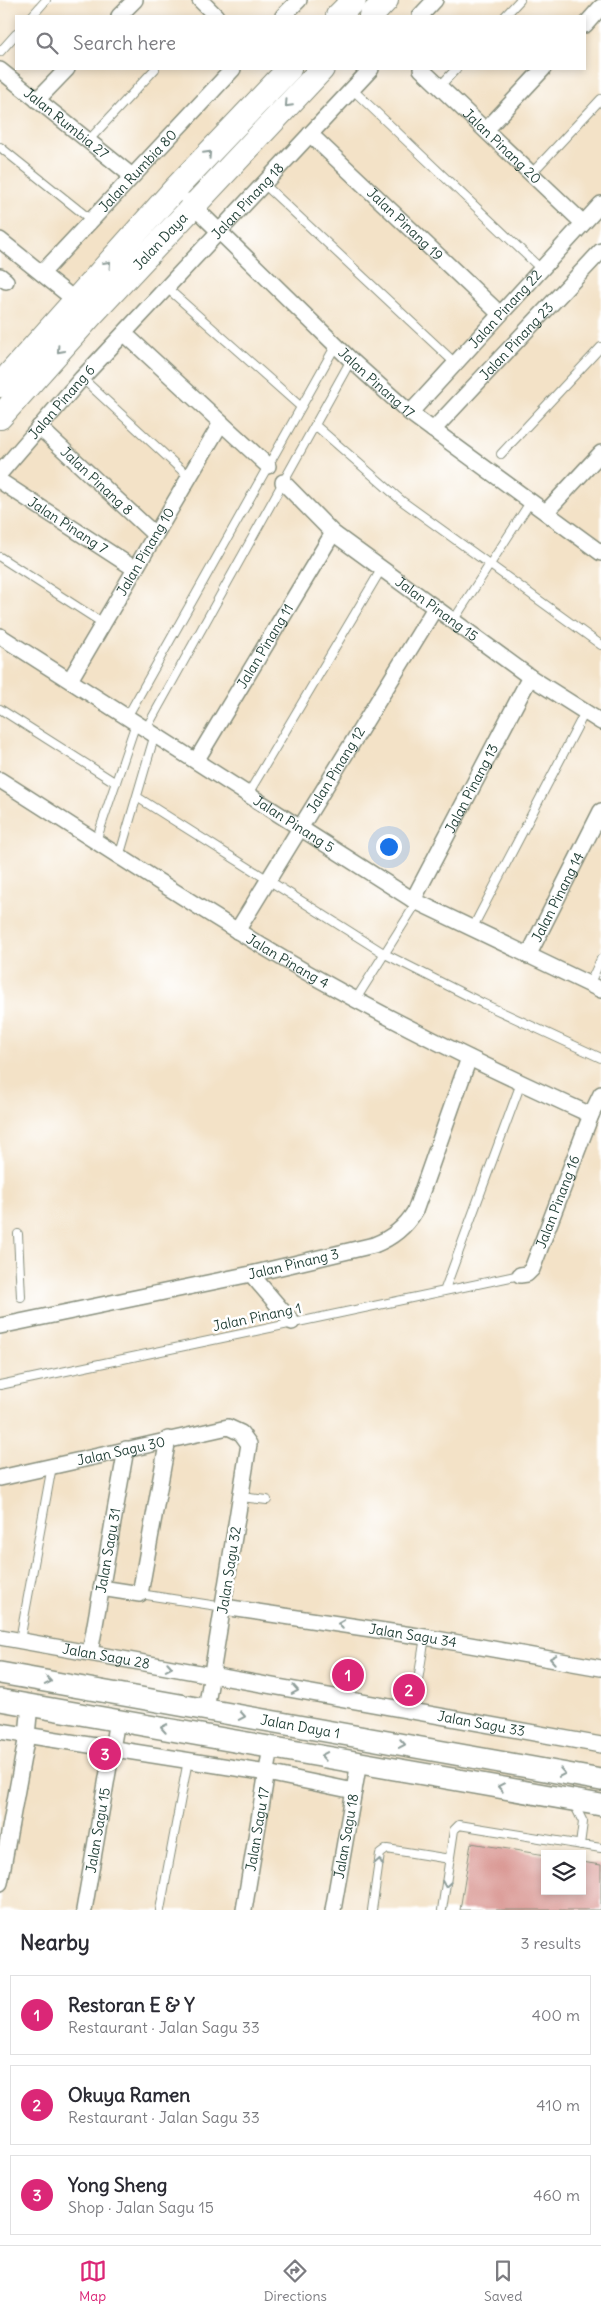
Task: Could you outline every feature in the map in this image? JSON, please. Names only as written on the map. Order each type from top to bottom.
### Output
[{"type":"main road","points":[[339,15],[354,0]]},
{"type":"main road","points":[[372,15],[386,0]]},
{"type":"main road","name":"Jalan Daya","points":[[0,417],[175,189],[288,70]]},
{"type":"main road","name":"Jalan Daya","points":[[0,386],[192,206],[321,70]]},
{"type":"main road","name":"Jalan Daya 1","points":[[0,1672],[601,1780]]},
{"type":"main road","name":"Jalan Daya 1","points":[[0,1700],[601,1804]]},
{"type":"street","points":[[120,15],[135,0]]},
{"type":"street","points":[[421,15],[435,0]]},
{"type":"street","points":[[586,24],[601,7]]},
{"type":"street","name":"Jalan Rumbia 27","points":[[0,70],[132,176]]},
{"type":"street","points":[[37,100],[66,70]]},
{"type":"street","name":"Jalan Rumbia 80","points":[[42,273],[232,70]]},
{"type":"street","name":"Jalan Pinang 18","points":[[125,334],[370,70]]},
{"type":"street","name":"Jalan Pinang 20","points":[[423,70],[583,224]]},
{"type":"street","points":[[486,130],[542,70]]},
{"type":"street","name":"Jalan Pinang 19","points":[[310,134],[500,314]]},
{"type":"street","name":"Jalan Pinang 17","points":[[175,189],[350,360],[410,413],[601,552]]},
{"type":"street","name":"Jalan Pinang 22","points":[[410,413],[601,204]]},
{"type":"street","points":[[0,240],[84,307]]},
{"type":"street","name":"Jalan Pinang 23","points":[[433,430],[601,251]]},
{"type":"street","points":[[125,334],[268,466]]},
{"type":"street","name":"Jalan Pinang 6","points":[[0,473],[82,378],[125,334]]},
{"type":"street","name":"Jalan Pinang 10","points":[[70,680],[104,624],[154,534],[221,423]]},
{"type":"street","name":"Jalan Pinang 8","points":[[39,426],[154,534]]},
{"type":"street","points":[[546,512],[601,453]]},
{"type":"street","name":"Jalan Pinang 7","points":[[0,481],[135,569]]},
{"type":"street","name":"Jalan Pinang 15","points":[[283,482],[334,533],[530,677],[601,722]]},
{"type":"street","name":"Jalan Pinang 11","points":[[196,760],[334,533]]},
{"type":"street","name":"Jalan Pinang 12","points":[[237,931],[435,608]]},
{"type":"street","name":"Jalan Pinang 5","points":[[0,636],[415,901],[595,988]]},
{"type":"street","name":"Jalan Pinang 13","points":[[415,901],[530,677]]},
{"type":"street","name":"Jalan Pinang 4","points":[[0,780],[237,931],[356,999],[469,1058],[591,1115]]},
{"type":"street","name":"Jalan Pinang 14","points":[[528,956],[601,811]]},
{"type":"street","name":"Jalan Pinang 3","points":[[0,1326],[251,1274],[374,1246],[388,1240],[409,1222],[415,1211],[469,1058]]},
{"type":"street","name":"Jalan Pinang 16","points":[[520,1275],[527,1274],[532,1269],[591,1115],[601,1094]]},
{"type":"street","points":[[251,1274],[292,1322]]},
{"type":"street","name":"Jalan Sagu 30","points":[[0,1478],[228,1427],[241,1433]]},
{"type":"street","name":"Jalan Sagu 32","points":[[206,1710],[249,1444],[241,1433]]},
{"type":"street","points":[[101,1588],[140,1594],[168,1440]]},
{"type":"street","name":"Jalan Sagu 31","points":[[90,1653],[126,1449]]},
{"type":"street","name":"Jalan Sagu 34","points":[[224,1607],[425,1637],[601,1668]]},
{"type":"street","name":"Jalan Sagu 28","points":[[0,1637],[212,1675]]},
{"type":"street","name":"Jalan Sagu 33","points":[[212,1675],[601,1745]]},
{"type":"street","points":[[0,1883],[27,1735],[30,1705]]},
{"type":"street","name":"Jalan Sagu 15","points":[[84,1910],[117,1720]]},
{"type":"street","points":[[0,1730],[267,1772],[354,1791]]},
{"type":"street","name":"Jalan Sagu 17","points":[[244,1910],[271,1747]]},
{"type":"street","name":"Jalan Sagu 18","points":[[333,1910],[359,1762]]},
{"type":"lane","points":[[33,15],[46,0]]},
{"type":"lane","points":[[506,15],[520,0]]},
{"type":"lane","points":[[0,52],[15,35]]},
{"type":"lane","points":[[88,141],[154,70]]},
{"type":"lane","points":[[440,86],[455,70]]},
{"type":"lane","points":[[352,89],[541,269]]},
{"type":"lane","points":[[532,174],[601,99]]},
{"type":"lane","points":[[0,147],[91,220]]},
{"type":"lane","points":[[264,184],[455,363]]},
{"type":"lane","points":[[167,288],[301,407]]},
{"type":"lane","points":[[96,842],[116,783],[141,726],[268,466],[336,345]]},
{"type":"lane","points":[[501,454],[601,347]]},
{"type":"lane","points":[[119,857],[136,797],[141,726],[283,482],[350,360]]},
{"type":"lane","points":[[82,378],[189,477]]},
{"type":"lane","points":[[315,425],[402,501],[601,645]]},
{"type":"lane","points":[[453,621],[531,502]]},
{"type":"lane","points":[[0,557],[104,624]]},
{"type":"lane","points":[[248,794],[382,568]]},
{"type":"lane","points":[[0,709],[116,783]]},
{"type":"lane","points":[[472,929],[586,712]]},
{"type":"lane","points":[[136,797],[385,954],[601,1058]]},
{"type":"lane","points":[[356,999],[385,954],[415,901]]},
{"type":"lane","points":[[595,988],[601,959]]},
{"type":"lane","points":[[445,1290],[521,1083]]},
{"type":"lane","points":[[18,1234],[21,1297]]},
{"type":"lane","name":"Jalan Pinang 1","points":[[0,1385],[520,1275]]},
{"type":"lane","points":[[20,1640],[52,1466]]},
{"type":"lane","points":[[241,1498],[267,1500]]},
{"type":"lane","points":[[140,1594],[224,1607]]},
{"type":"lane","points":[[413,1711],[425,1637]]},
{"type":"lane","points":[[160,1910],[188,1760]]},
{"type":"lane","points":[[571,1799],[583,1822],[580,1845]]},
{"type":"lane","points":[[442,1910],[454,1830],[459,1825],[601,1848]]},
{"type":"lane","points":[[372,1910],[380,1854],[383,1850],[387,1849],[450,1859]]},
{"type":"building","points":[[471,1843],[541,1854],[541,1895],[586,1895],[586,1863],[601,1865],[601,1910],[460,1910]]},
{"type":"place","name":"Restoran E & Y","points":[[348,1675]]},
{"type":"place","name":"Okuya Ramen","points":[[409,1690]]},
{"type":"place","name":"Yong Sheng","points":[[105,1754]]}]
